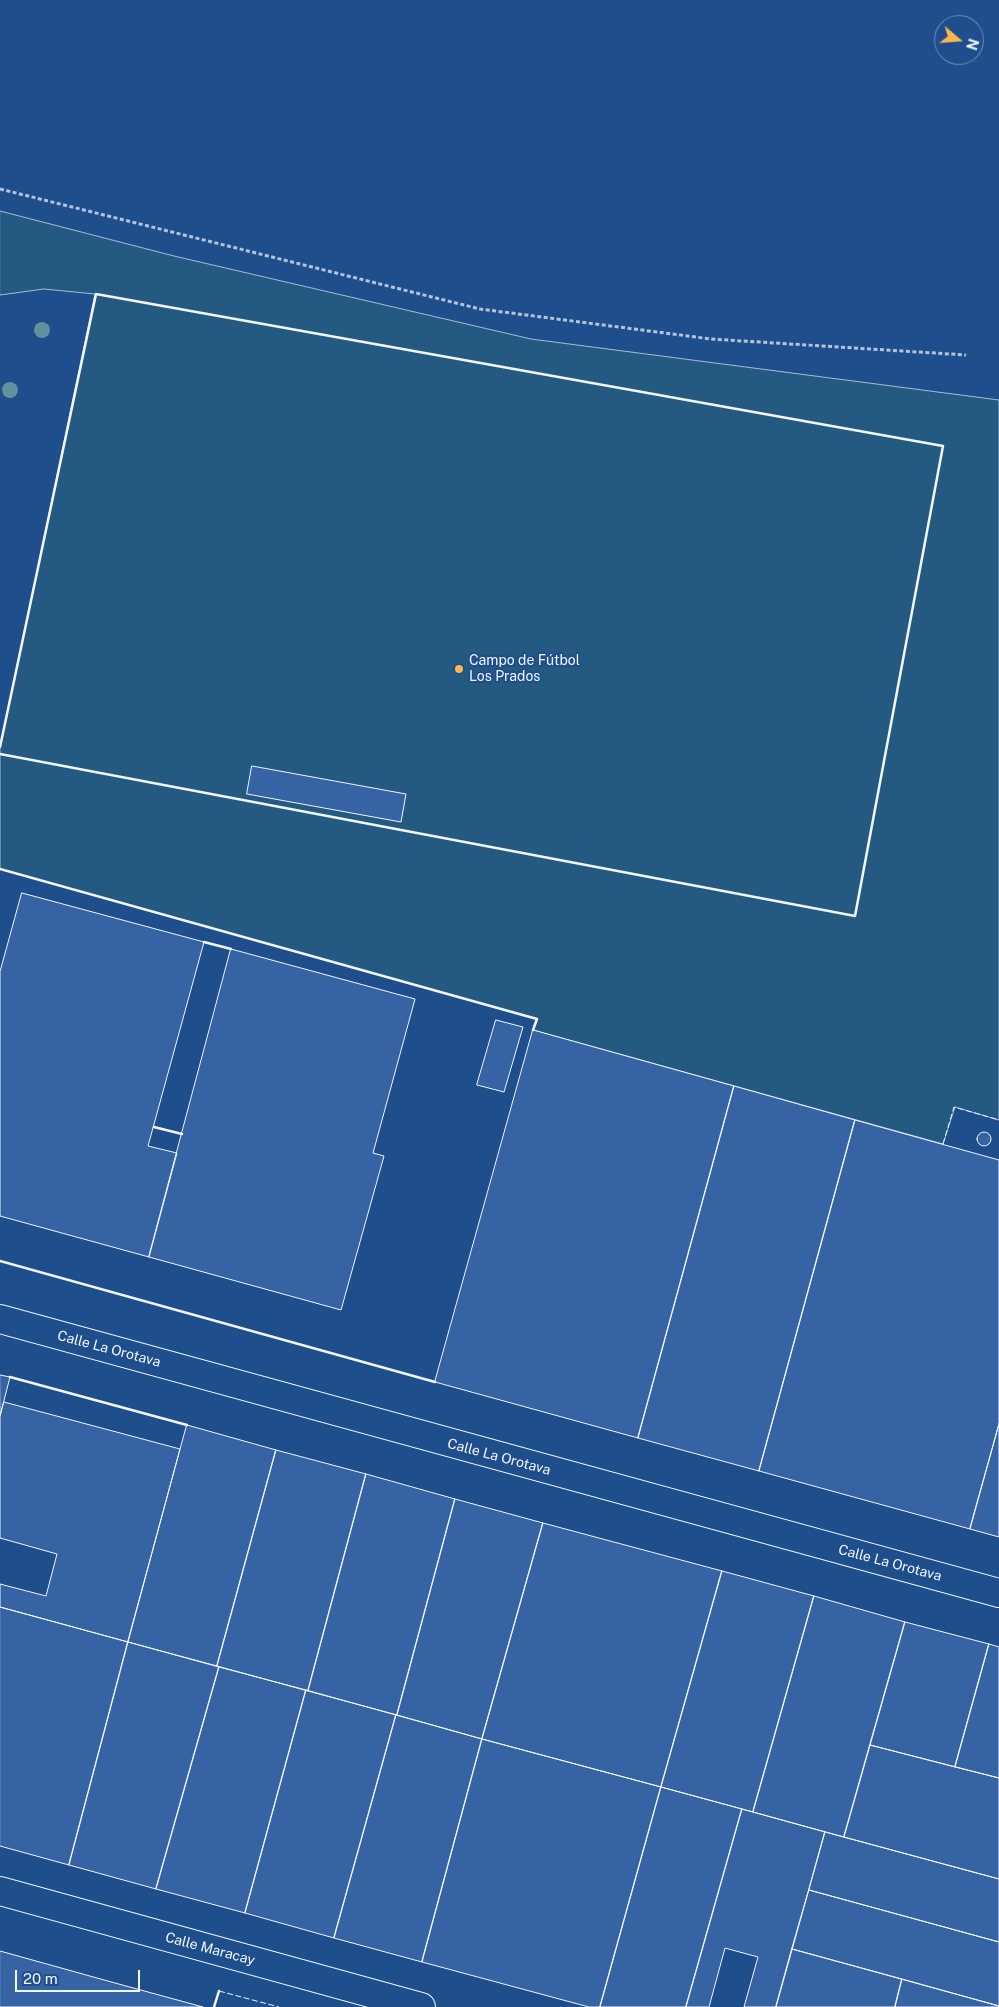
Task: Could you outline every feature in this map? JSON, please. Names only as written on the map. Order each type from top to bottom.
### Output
[{"type":"street","name":"Calle La Orotava","points":[[0,1319],[999,1593]]},
{"type":"street","name":"Calle Maracay","points":[[0,1891],[421,2007]]},
{"type":"path","points":[[0,189],[480,309],[711,339],[966,355]]},
{"type":"shaded area","name":"Campo de Fútbol Los Prados","points":[[0,211],[174,256],[531,339],[999,400],[999,1120],[955,1107],[943,1144],[533,1030],[536,1019],[0,869],[0,747],[95,294],[44,289],[0,295]]},
{"type":"building","points":[[252,766],[406,794],[401,822],[247,794]]},
{"type":"building","points":[[22,893],[204,942],[148,1146],[177,1153],[149,1257],[0,1216],[0,972]]},
{"type":"building","points":[[231,949],[415,999],[373,1153],[384,1156],[341,1310],[149,1257]]},
{"type":"building","points":[[496,1020],[523,1027],[504,1092],[477,1085]]},
{"type":"building","points":[[533,1030],[734,1086],[638,1438],[435,1382]]},
{"type":"building","points":[[734,1086],[855,1120],[759,1471],[638,1438]]},
{"type":"building","points":[[855,1120],[999,1160],[999,1424],[970,1529],[759,1471]]},
{"type":"building","points":[[981,1132],[987,1132],[991,1139],[987,1146],[981,1146],[977,1142],[977,1136]]},
{"type":"building","points":[[0,1375],[10,1377],[0,1416]]},
{"type":"building","points":[[4,1402],[180,1449],[128,1642],[0,1607],[0,1584],[46,1596],[57,1554],[0,1538],[0,1416]]},
{"type":"building","points":[[999,1424],[999,1537],[970,1529]]},
{"type":"building","points":[[187,1425],[276,1450],[217,1666],[128,1642]]},
{"type":"building","points":[[276,1450],[366,1474],[308,1691],[217,1666]]},
{"type":"building","points":[[366,1474],[455,1499],[397,1715],[308,1691]]},
{"type":"building","points":[[455,1499],[543,1523],[482,1739],[397,1715]]},
{"type":"building","points":[[543,1523],[722,1571],[661,1787],[482,1739]]},
{"type":"building","points":[[722,1571],[814,1596],[753,1812],[661,1787]]},
{"type":"building","points":[[814,1596],[905,1622],[844,1837],[753,1812]]},
{"type":"building","points":[[0,1607],[128,1642],[69,1865],[0,1846]]},
{"type":"building","points":[[905,1622],[989,1644],[955,1767],[870,1745]]},
{"type":"building","points":[[128,1642],[219,1667],[156,1889],[69,1865]]},
{"type":"building","points":[[989,1644],[999,1647],[999,1778],[955,1767]]},
{"type":"building","points":[[219,1667],[306,1690],[245,1913],[156,1889]]},
{"type":"building","points":[[306,1690],[396,1715],[334,1938],[245,1913]]},
{"type":"building","points":[[396,1715],[482,1739],[422,1962],[334,1938]]},
{"type":"building","points":[[482,1739],[661,1787],[600,2007],[589,2007],[422,1962]]},
{"type":"building","points":[[870,1745],[999,1778],[999,1879],[844,1837]]},
{"type":"building","points":[[661,1787],[742,1809],[686,2007],[600,2007]]},
{"type":"building","points":[[742,1809],[825,1832],[776,2007],[744,2007],[758,1957],[725,1948],[709,2007],[686,2007]]},
{"type":"building","points":[[825,1832],[999,1879],[999,1942],[809,1890]]},
{"type":"building","points":[[809,1890],[999,1942],[999,2006],[792,1949]]},
{"type":"building","points":[[792,1949],[902,1979],[895,2007],[776,2007]]},
{"type":"building","points":[[0,1951],[115,1983],[203,2007],[0,2007]]},
{"type":"building","points":[[902,1979],[999,2006],[999,2007],[895,2007]]},
{"type":"fence","points":[[943,1144],[954,1107],[999,1120]]},
{"type":"fence","points":[[219,1991],[279,2007]]},
{"type":"wall","points":[[0,747],[96,294],[943,446],[855,916],[0,754]]},
{"type":"wall","points":[[0,869],[537,1019],[533,1030]]},
{"type":"wall","points":[[204,942],[231,949]]},
{"type":"wall","points":[[154,1127],[182,1134]]},
{"type":"wall","points":[[0,1261],[435,1382]]},
{"type":"wall","points":[[10,1377],[187,1425]]},
{"type":"wall","points":[[214,2007],[219,1991]]},
{"type":"place","name":"Campo de Fútbol Los Prados","points":[[459,669]]}]
